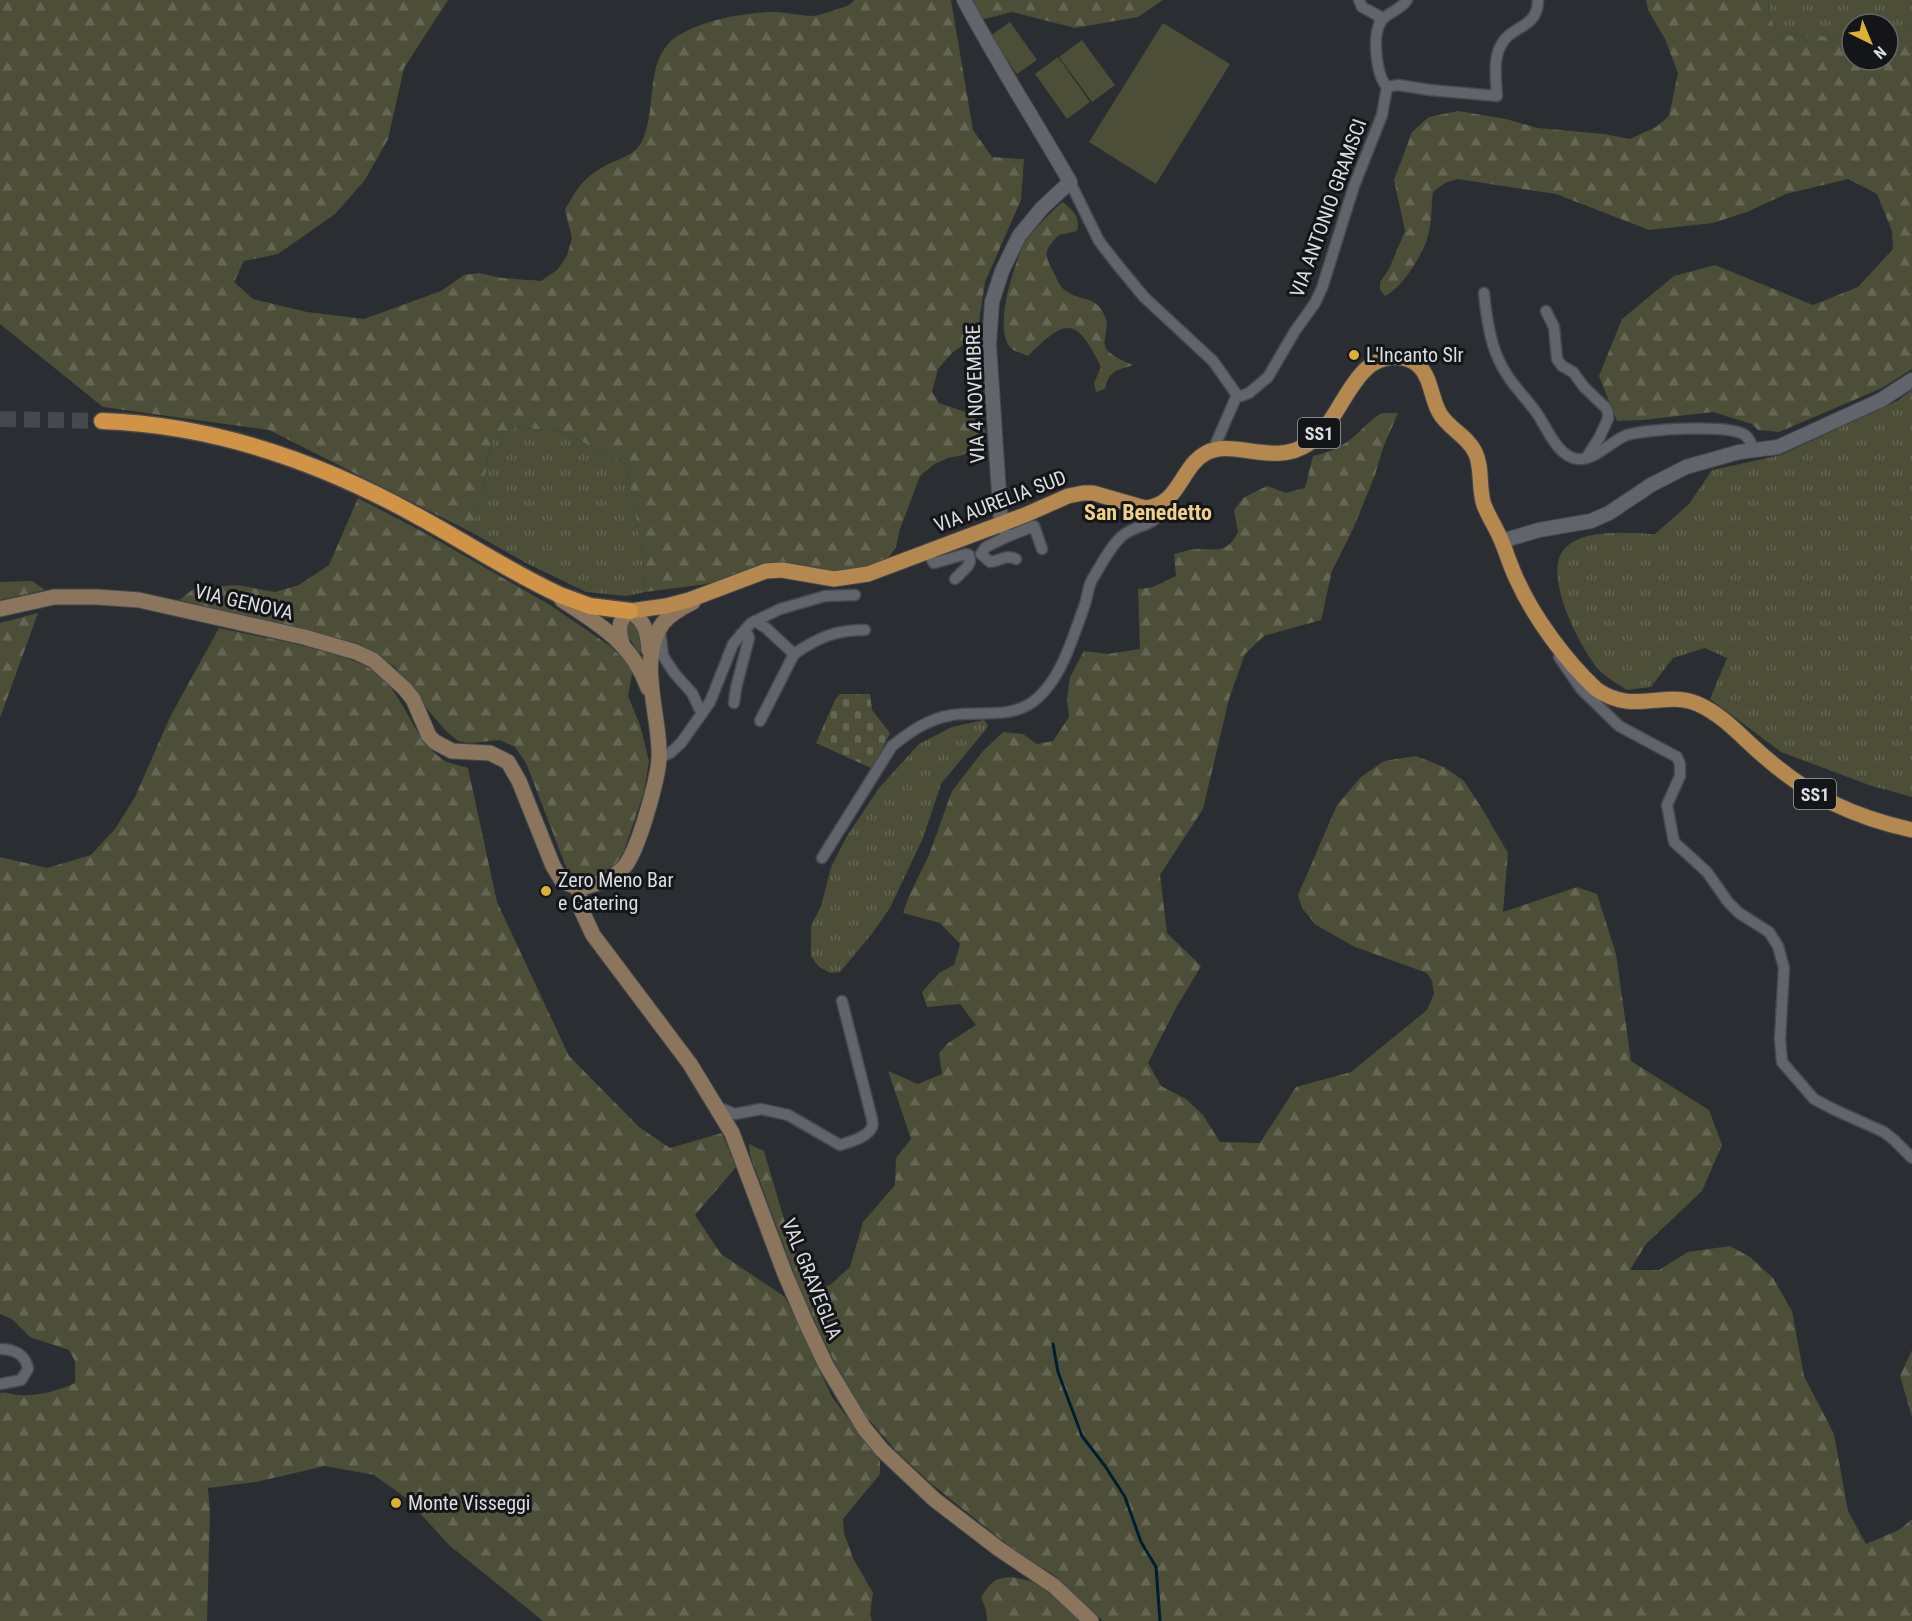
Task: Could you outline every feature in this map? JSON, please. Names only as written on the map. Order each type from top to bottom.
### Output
[{"type":"highway","points":[[102,421],[128,422],[189,431],[293,458],[339,476],[388,500],[542,586],[590,606],[630,611]]},
{"type":"main road","name":"SS1","points":[[1213,450],[1280,454],[1301,448],[1324,427],[1350,387],[1367,368],[1377,361],[1402,357],[1420,367],[1425,374],[1439,413],[1476,454],[1482,498],[1521,589],[1553,639],[1588,682],[1608,697],[1630,703],[1672,700],[1689,701],[1699,705],[1739,734],[1794,782],[1824,799],[1879,823],[1912,830]]},
{"type":"main road","points":[[1165,502],[1198,459],[1213,450]]},
{"type":"main road","name":"VIA AURELIA SUD","points":[[579,888],[610,878],[627,863],[632,855],[652,794],[659,758],[658,737],[651,699],[650,662],[660,629],[670,615],[711,592],[766,571],[782,570],[829,579],[855,578],[927,551],[1004,530],[1025,515],[1068,496],[1093,493],[1137,507],[1152,507],[1165,502]]},
{"type":"main road","points":[[542,586],[604,626],[622,643],[639,669],[651,699]]},
{"type":"main road","points":[[622,643],[620,625],[622,618],[630,611],[666,606],[711,592]]},
{"type":"main road","name":"VIA GENOVA","points":[[0,609],[54,597],[139,600],[336,645],[373,660],[397,680],[413,699],[429,735],[435,742],[452,751],[490,753],[508,762],[519,781],[553,866],[562,880],[579,888]]},
{"type":"main road","points":[[630,611],[645,625],[648,633],[650,662]]},
{"type":"main road","name":"VAL GRAVEGLIA","points":[[579,888],[580,907],[593,935],[690,1064],[732,1133],[785,1274],[813,1338],[840,1390],[864,1428],[887,1455],[935,1500],[999,1549],[1054,1586],[1091,1621]]},
{"type":"street","points":[[964,0],[986,41],[1037,123],[1099,241],[1144,297],[1213,361],[1236,395],[1213,450]]},
{"type":"street","points":[[1359,0],[1362,7],[1379,16],[1380,24]]},
{"type":"street","points":[[1380,24],[1407,0]]},
{"type":"street","points":[[1386,87],[1398,85],[1497,96],[1496,72],[1500,47],[1509,35],[1530,21],[1538,6],[1538,0]]},
{"type":"street","name":"VIA ANTONIO GRAMSCI","points":[[1236,395],[1245,396],[1268,377],[1295,331],[1316,303],[1322,288],[1354,186],[1382,115],[1386,87],[1379,73],[1377,34],[1380,24]]},
{"type":"street","name":"VIA 4 NOVEMBRE","points":[[1004,530],[989,344],[992,302],[1002,271],[1019,236],[1042,208],[1070,182]]},
{"type":"street","points":[[1484,293],[1497,356],[1515,389],[1536,412],[1559,447],[1570,457],[1586,458],[1626,435],[1650,430],[1726,429],[1745,435],[1752,444],[1753,451]]},
{"type":"street","points":[[1546,311],[1554,327],[1557,359],[1562,366],[1573,372],[1608,413],[1608,419],[1599,438],[1586,458]]},
{"type":"street","points":[[1502,541],[1539,530],[1591,521],[1609,513],[1651,485],[1686,467],[1739,452],[1778,447],[1881,400],[1912,380]]},
{"type":"street","points":[[822,858],[892,746],[909,733],[922,724],[953,715],[1005,712],[1026,706],[1037,699],[1061,667],[1085,602],[1090,581],[1120,537],[1144,527],[1157,518],[1165,502]]},
{"type":"street","points":[[1135,529],[1137,507]]},
{"type":"street","points":[[1016,560],[1005,557],[990,562],[981,554],[1004,530],[1034,526],[1042,549]]},
{"type":"street","points":[[927,551],[934,563],[969,555],[968,566],[955,579]]},
{"type":"street","points":[[659,758],[670,753],[681,743],[702,714],[710,702],[734,644],[755,621],[780,609],[815,599],[855,595]]},
{"type":"street","points":[[755,621],[794,654]]},
{"type":"street","points":[[660,629],[663,656],[692,693],[702,714]]},
{"type":"street","points":[[760,721],[794,654],[811,642],[837,631],[865,630]]},
{"type":"street","points":[[734,703],[749,639],[748,635],[741,634]]},
{"type":"street","points":[[1553,639],[1560,660],[1595,704],[1619,726],[1677,757],[1680,764],[1680,776],[1667,805],[1674,842],[1707,872],[1728,902],[1739,913],[1768,932],[1778,946],[1784,968],[1780,1039],[1782,1062],[1814,1099],[1884,1132],[1912,1158]]},
{"type":"street","points":[[717,1107],[735,1114],[761,1109],[788,1115],[840,1145],[852,1142],[871,1129],[873,1124],[842,1001]]},
{"type":"street","points":[[0,1349],[20,1354],[26,1360],[28,1369],[21,1380],[0,1384]]},
{"type":"green space","points":[[0,0],[448,0],[404,68],[388,139],[365,180],[335,214],[278,254],[244,261],[234,282],[253,299],[307,312],[364,319],[441,291],[464,275],[479,273],[502,278],[541,281],[557,270],[567,256],[572,238],[565,210],[585,180],[596,171],[629,155],[638,148],[646,130],[655,70],[667,45],[679,35],[699,25],[733,16],[773,12],[813,16],[846,7],[854,0],[951,0],[973,130],[992,157],[1024,159],[1021,200],[985,282],[977,335],[952,353],[938,369],[932,392],[939,403],[973,417],[986,431],[985,439],[963,455],[948,458],[933,465],[920,476],[900,529],[896,547],[886,561],[869,568],[831,573],[781,563],[753,567],[730,579],[645,592],[643,555],[626,464],[563,432],[516,427],[493,439],[484,485],[471,532],[269,430],[103,407],[0,324]]},
{"type":"green space","points":[[972,0],[1163,0],[1138,17],[1075,28],[1012,12],[981,20]]},
{"type":"green space","points":[[1646,0],[1768,0],[1769,14],[1778,35],[1840,37],[1840,72],[1900,72],[1900,34],[1912,29],[1912,369],[1882,388],[1779,432],[1758,430],[1752,424],[1713,412],[1617,421],[1599,376],[1622,319],[1674,276],[1715,265],[1813,305],[1858,287],[1893,249],[1892,231],[1877,194],[1848,179],[1786,194],[1747,212],[1713,223],[1649,230],[1556,194],[1457,179],[1445,183],[1433,192],[1429,234],[1410,271],[1398,286],[1385,296],[1380,290],[1380,282],[1389,269],[1405,231],[1394,180],[1412,132],[1429,117],[1458,111],[1506,119],[1538,128],[1604,134],[1630,139],[1656,127],[1669,116],[1678,73],[1665,39],[1648,10]]},
{"type":"green space","points":[[1768,0],[1912,0],[1912,29],[1900,34],[1900,12],[1840,12],[1840,37],[1778,35],[1769,14]]},
{"type":"green space","points":[[1010,22],[1037,60],[1017,74],[990,36]]},
{"type":"green space","points":[[1163,23],[1230,64],[1156,184],[1089,142]]},
{"type":"green space","points":[[1082,40],[1115,85],[1092,102],[1059,57]]},
{"type":"green space","points":[[1058,57],[1090,102],[1067,119],[1035,74]]},
{"type":"green space","points":[[1063,202],[1077,218],[1077,231],[1059,235],[1053,241],[1046,254],[1049,263],[1064,289],[1098,305],[1106,318],[1105,346],[1117,358],[1133,365],[1114,372],[1105,389],[1096,392],[1094,383],[1101,367],[1084,338],[1077,331],[1069,328],[1061,329],[1041,343],[1028,356],[1012,349],[1006,340],[1004,313],[1007,296],[1025,242]]},
{"type":"green space","points":[[1912,390],[1912,797],[1869,785],[1781,752],[1710,699],[1727,658],[1705,648],[1673,658],[1651,687],[1627,690],[1598,669],[1581,644],[1565,608],[1560,590],[1557,573],[1559,558],[1566,547],[1575,541],[1596,534],[1655,534],[1689,504],[1712,470],[1781,455],[1897,401]]},
{"type":"green space","points":[[1383,413],[1398,413],[1353,529],[1332,571],[1321,620],[1264,636],[1245,654],[1229,699],[1203,809],[1160,875],[1167,933],[1201,966],[1176,1008],[1148,1063],[1161,1086],[1186,1099],[1203,1115],[1220,1142],[1260,1143],[1296,1087],[1351,1072],[1427,1010],[1434,994],[1432,981],[1427,973],[1355,947],[1316,925],[1302,908],[1298,895],[1337,805],[1361,777],[1384,761],[1416,756],[1444,767],[1464,781],[1508,853],[1503,912],[1577,887],[1597,894],[1616,954],[1631,1061],[1709,1110],[1722,1145],[1702,1191],[1646,1244],[1630,1270],[1659,1270],[1688,1252],[1730,1246],[1750,1257],[1773,1278],[1792,1311],[1804,1376],[1834,1434],[1848,1511],[1866,1544],[1899,1530],[1912,1519],[1912,1621],[1103,1621],[1054,1575],[1018,1553],[934,1486],[896,1451],[861,1410],[833,1359],[801,1292],[750,1155],[749,1144],[764,1151],[789,1236],[815,1288],[830,1285],[850,1267],[863,1222],[895,1185],[896,1158],[911,1139],[888,1071],[918,1084],[942,1074],[939,1053],[948,1043],[976,1025],[960,1004],[927,1007],[922,992],[939,973],[954,965],[960,944],[940,923],[903,913],[929,855],[952,791],[983,751],[1003,732],[1023,734],[1037,744],[1053,741],[1069,717],[1067,699],[1070,677],[1084,651],[1108,654],[1140,649],[1138,589],[1153,587],[1176,576],[1174,554],[1226,547],[1238,532],[1234,510],[1243,498],[1267,486],[1286,493],[1305,488],[1313,456],[1342,445]]},
{"type":"green space","points":[[516,427],[563,432],[626,464],[643,555],[645,592],[626,596],[586,592],[526,563],[471,532],[484,485],[493,439]]},
{"type":"green space","points":[[358,498],[425,533],[550,605],[610,646],[633,669],[628,696],[640,725],[649,761],[644,792],[624,851],[616,864],[594,876],[572,877],[568,872],[526,763],[515,747],[500,740],[469,743],[458,741],[445,730],[421,702],[395,667],[360,644],[179,600],[195,588],[237,585],[275,592],[299,585],[329,565]]},
{"type":"green space","points":[[32,581],[45,590],[0,600],[0,582]]},
{"type":"green space","points":[[38,613],[0,718],[0,623]]},
{"type":"green space","points":[[629,618],[636,619],[644,652],[638,651],[626,633]]},
{"type":"green space","points":[[219,628],[279,640],[347,658],[378,674],[387,683],[432,750],[445,761],[468,768],[497,902],[569,1056],[639,1127],[670,1148],[722,1133],[736,1167],[695,1215],[721,1254],[785,1297],[832,1397],[880,1461],[880,1474],[843,1519],[844,1533],[853,1558],[873,1593],[870,1614],[872,1621],[543,1621],[449,1545],[406,1498],[374,1475],[325,1466],[256,1482],[208,1488],[210,1513],[207,1621],[0,1621],[0,1393],[34,1395],[69,1386],[75,1383],[75,1361],[69,1350],[30,1337],[12,1319],[0,1314],[0,857],[47,868],[91,855],[115,829],[135,797],[170,717]]},
{"type":"green space","points":[[840,694],[870,694],[872,710],[890,733],[873,769],[816,743],[835,700]]},
{"type":"green space","points":[[984,720],[988,725],[987,728],[941,784],[923,838],[890,908],[840,972],[830,973],[818,966],[811,956],[811,926],[821,906],[831,867],[847,836],[879,788],[919,744],[952,727]]},
{"type":"green space","points":[[1912,1350],[1912,1417],[1900,1376]]},
{"type":"green space","points":[[1012,1577],[1035,1582],[1080,1621],[987,1621],[981,1597],[994,1582],[1001,1578]]},
{"type":"waterway","points":[[1053,1344],[1058,1372],[1082,1436],[1125,1497],[1141,1542],[1156,1567],[1160,1621]]},
{"type":"tunnel","points":[[0,419],[102,421]]},
{"type":"place","name":"L'Incanto Slr","points":[[1354,355]]},
{"type":"place","name":"Zero Meno Bar e Catering","points":[[546,891]]},
{"type":"place","name":"Monte Visseggi","points":[[396,1503]]},
{"type":"district","name":"San Benedetto","points":[[1148,512]]}]
